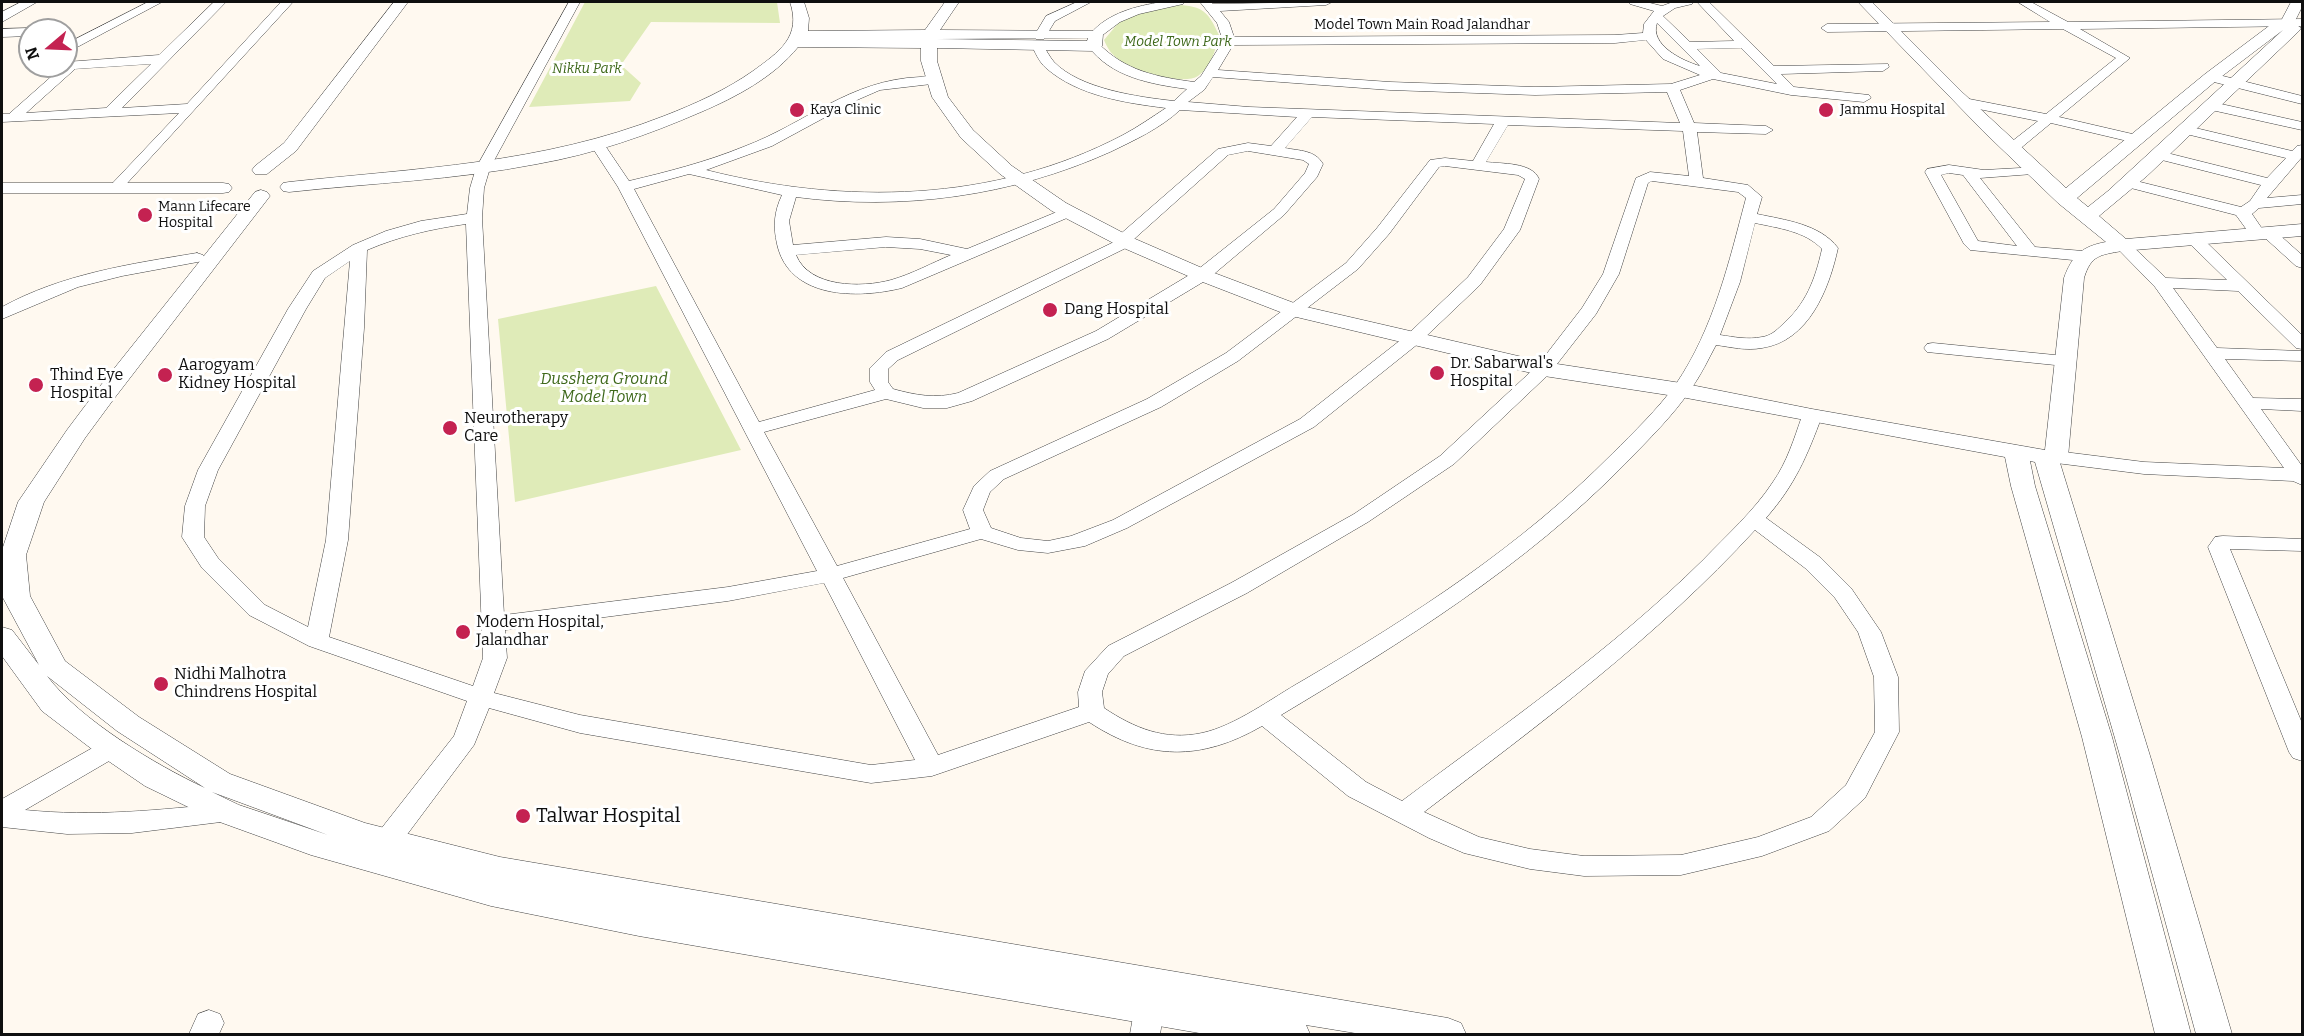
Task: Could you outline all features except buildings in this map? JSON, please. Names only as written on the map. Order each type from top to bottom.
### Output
[{"type":"street","points":[[2,6],[10,2]]},
{"type":"street","points":[[2,18],[30,2]]},
{"type":"street","points":[[78,43],[156,2]]},
{"type":"street","points":[[110,112],[220,2]]},
{"type":"street","points":[[115,188],[287,2]]},
{"type":"street","points":[[2,534],[11,507],[47,449],[197,258],[231,188],[261,170],[290,147],[401,2]]},
{"type":"street","points":[[387,841],[465,739],[495,658],[474,218],[477,188],[483,168],[574,2]]},
{"type":"street","points":[[261,170],[291,177],[350,180],[398,178],[517,163],[597,144],[682,115],[738,89],[797,39],[802,29],[802,14],[797,2]]},
{"type":"street","points":[[952,2],[930,39],[929,62],[934,80],[940,97],[967,134],[1006,170],[1069,212],[1125,241],[1202,275],[1295,311],[1544,369],[1681,390],[2016,452],[2144,468],[2302,476]]},
{"type":"street","points":[[1085,2],[1050,19],[1039,40],[1041,56],[1048,64],[1095,90],[1124,98],[1178,106],[1308,113],[1766,130]]},
{"type":"street","points":[[797,39],[1095,40],[1113,20],[1126,13],[1179,2]]},
{"type":"street","points":[[1208,5],[1326,2]]},
{"type":"street","points":[[1634,2],[1658,13],[1686,46],[1716,74]]},
{"type":"street","points":[[1688,2],[1658,13],[1649,29],[1652,40],[1665,54],[1689,66],[1716,74],[1791,91],[1864,98]]},
{"type":"street","points":[[1703,2],[1791,91]]},
{"type":"street","points":[[1865,2],[2033,170],[2121,245],[2161,283],[2246,403],[2302,476]]},
{"type":"street","points":[[2011,149],[2124,58],[2023,2]]},
{"type":"street","points":[[2087,217],[2187,130],[2234,82],[2294,28],[2292,23],[2298,2]]},
{"type":"street","points":[[690,170],[758,188],[888,198],[1020,180],[1122,141],[1165,117],[1199,87],[1211,74],[1229,41],[1224,22],[1208,5]]},
{"type":"street","points":[[1827,28],[2292,23]]},
{"type":"street","points":[[2065,199],[2211,77],[2278,26],[2292,23]]},
{"type":"street","points":[[2,33],[18,32]]},
{"type":"street","points":[[1095,40],[1102,56],[1120,68],[1172,83],[1199,87]]},
{"type":"street","name":"Model Town Main Road Jalandhar","points":[[1229,41],[1652,40]]},
{"type":"street","points":[[1686,46],[1745,44]]},
{"type":"street","points":[[78,65],[162,59]]},
{"type":"street","points":[[1771,70],[1883,67]]},
{"type":"street","points":[[1211,74],[1390,86],[1535,91],[1672,88],[1716,74]]},
{"type":"street","points":[[2211,77],[2302,100]]},
{"type":"street","points":[[7,117],[54,78]]},
{"type":"street","points":[[625,187],[730,157],[786,134],[842,102],[876,87],[934,80]]},
{"type":"street","points":[[1672,88],[1684,110],[1696,151],[1696,181]]},
{"type":"street","points":[[1964,102],[2136,139]]},
{"type":"street","points":[[2212,106],[2302,126]]},
{"type":"street","points":[[7,117],[191,108]]},
{"type":"street","points":[[1275,151],[1308,113]]},
{"type":"street","points":[[1477,166],[1503,121]]},
{"type":"street","points":[[2187,130],[2299,152]]},
{"type":"street","points":[[597,144],[625,187],[932,767]]},
{"type":"street","points":[[290,147],[291,177]]},
{"type":"street","points":[[753,429],[886,393],[923,402],[947,402],[965,397],[1102,335],[1202,275],[1279,212],[1312,174],[1316,164],[1313,159],[1275,151],[1240,147],[1223,152],[1125,241],[892,356],[879,368],[879,382],[886,393]]},
{"type":"street","points":[[2299,152],[2244,216],[2302,263]]},
{"type":"street","points":[[2159,155],[2270,183]]},
{"type":"street","points":[[494,624],[728,594],[830,575],[982,532],[1018,544],[1048,547],[1077,541],[1120,524],[1307,423],[1413,339],[1474,280],[1512,230],[1532,179],[1529,173],[1445,162],[1431,165],[1383,231],[1352,266],[1232,357],[1154,403],[997,475],[981,490],[973,510],[982,532]]},
{"type":"street","points":[[2033,170],[1984,174],[1940,169],[1932,172],[1972,244],[1980,248],[2083,256]]},
{"type":"street","points":[[1967,171],[2030,252]]},
{"type":"street","points":[[1650,176],[1743,188],[1754,197],[1749,216],[1726,305],[1681,390],[1594,486],[1477,581],[1378,647],[1263,714],[1242,726],[1197,743],[1151,743],[1121,732],[1092,712],[1090,692],[1097,671],[1116,651],[1239,588],[1370,511],[1447,460],[1544,369],[1590,310],[1611,274],[1641,181],[1650,176]]},
{"type":"street","points":[[291,177],[261,196],[99,403],[31,502],[13,555],[15,596],[54,667],[128,724],[219,782],[358,834],[511,872],[1448,1035]]},
{"type":"street","points":[[2128,183],[2249,208],[2302,200]]},
{"type":"street","points":[[2,188],[231,188],[261,196]]},
{"type":"street","points":[[791,191],[782,209],[780,225],[786,251],[794,268],[809,279],[855,289],[875,289],[896,284],[1069,212]]},
{"type":"street","points":[[1710,339],[1754,343],[1769,342],[1778,338],[1806,312],[1821,286],[1830,248],[1825,241],[1804,231],[1749,216]]},
{"type":"street","points":[[474,218],[421,226],[392,234],[359,248],[320,275],[297,309],[208,470],[195,506],[193,537],[210,563],[257,610],[317,641],[480,697],[580,724],[871,774],[932,767],[1092,712]]},
{"type":"street","points":[[2214,1035],[2051,457],[2065,361],[2073,278],[2083,256],[2093,250],[2121,245],[2302,230]]},
{"type":"street","points":[[2194,239],[2302,344]]},
{"type":"street","points":[[786,251],[833,244],[886,242],[920,244],[969,254]]},
{"type":"street","points":[[317,641],[337,540],[355,328],[359,248]]},
{"type":"street","points":[[2,314],[17,304],[86,280],[117,272],[197,258]]},
{"type":"street","points":[[2161,283],[2242,286]]},
{"type":"street","points":[[1933,348],[2065,361]]},
{"type":"street","points":[[2210,353],[2302,356]]},
{"type":"street","points":[[2246,403],[2302,405]]},
{"type":"street","points":[[1404,813],[1603,663],[1692,585],[1754,519],[1794,464],[1812,416]]},
{"type":"street","points":[[2016,452],[2097,737],[2173,1035]]},
{"type":"street","points":[[1263,714],[1357,789],[1474,846],[1530,859],[1584,866],[1682,865],[1762,846],[1820,824],[1856,790],[1887,732],[1886,677],[1869,632],[1843,593],[1813,563],[1754,519]]},
{"type":"street","points":[[2302,545],[2236,541],[2223,542],[2219,547],[2302,752]]},
{"type":"street","points":[[2,636],[52,704],[156,778],[228,813],[311,843],[491,893],[1147,1023],[1292,1035]]},
{"type":"street","points":[[2,811],[112,748]]},
{"type":"street","points":[[2,817],[89,824],[132,823],[228,813]]},
{"type":"green space","name":"Nikku Park","points":[[585,2],[777,2],[780,23],[651,22],[621,65],[641,83],[630,101],[529,107]]},
{"type":"green space","name":"Model Town Park","points":[[1181,5],[1196,8],[1205,13],[1219,35],[1210,63],[1198,76],[1182,79],[1148,73],[1121,61],[1107,47],[1104,40],[1120,21],[1141,12]]},
{"type":"green space","name":"Dusshera Ground Model Town","points":[[656,286],[741,450],[515,502],[498,319]]},
{"type":"place","name":"Kaya Clinic","points":[[797,110]]},
{"type":"place","name":"Jammu Hospital","points":[[1826,110]]},
{"type":"place","name":"Mann Lifecare Hospital","points":[[145,215]]},
{"type":"place","name":"Dang Hospital","points":[[1050,310]]},
{"type":"place","name":"Dr. Sabarwal's Hospital","points":[[1437,373]]},
{"type":"place","name":"Aarogyam Kidney Hospital","points":[[165,375]]},
{"type":"place","name":"Thind Eye Hospital","points":[[36,385]]},
{"type":"place","name":"Neurotherapy Care","points":[[450,428]]},
{"type":"place","name":"Modern Hospital, Jalandhar","points":[[463,632]]},
{"type":"place","name":"Nidhi Malhotra Chindrens Hospital","points":[[161,684]]},
{"type":"place","name":"Talwar Hospital","points":[[523,816]]}]
